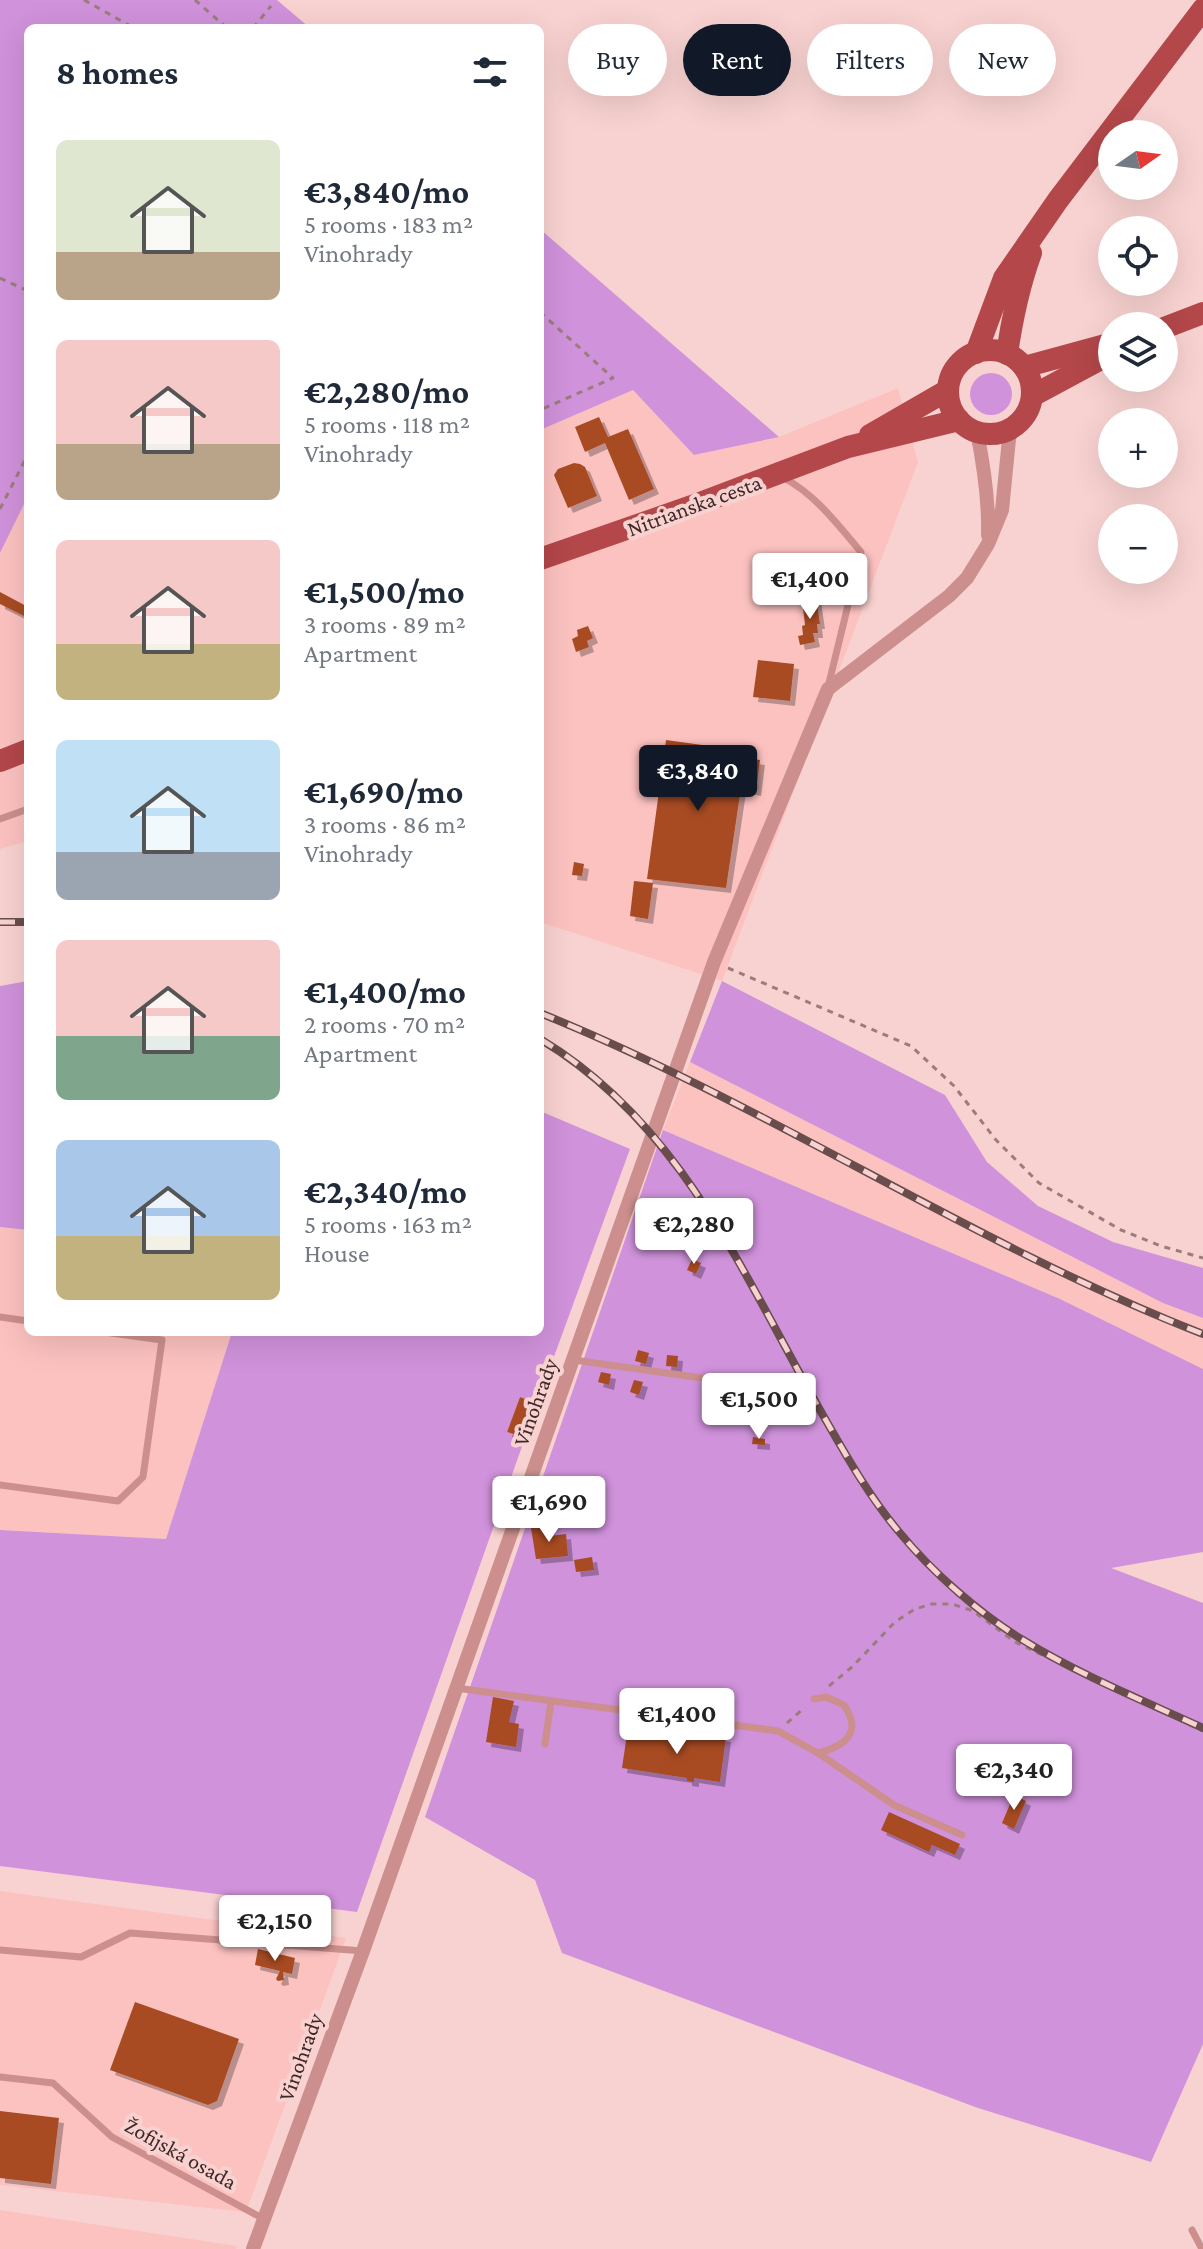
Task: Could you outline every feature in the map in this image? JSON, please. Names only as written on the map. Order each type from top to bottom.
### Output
[{"type":"main road","points":[[976,353],[1004,278],[1058,200],[1203,9]]},
{"type":"main road","points":[[1015,360],[1011,323],[1021,281],[1041,226]]},
{"type":"main road","points":[[1178,323],[1203,313]]},
{"type":"main road","points":[[1015,360],[1098,345]]},
{"type":"main road","points":[[995,350],[1015,360],[1029,378],[1032,396],[1025,415],[1010,429],[991,434],[968,426],[952,409],[948,390],[951,376],[959,364],[976,353],[995,350]]},
{"type":"main road","points":[[1032,396],[1098,361]]},
{"type":"main road","name":"Nitrianska cesta","points":[[544,558],[848,447],[948,390]]},
{"type":"main road","name":"Nitrianska cesta","points":[[848,447],[968,426]]},
{"type":"main road","points":[[0,761],[24,752]]},
{"type":"street","points":[[968,426],[985,469],[988,544]]},
{"type":"street","name":"Vinohrady","points":[[253,2249],[363,1951],[714,962],[828,689],[949,596],[967,578],[988,544],[1002,510],[1010,429]]},
{"type":"lane","points":[[777,475],[800,486],[861,552],[828,689]]},
{"type":"lane","points":[[0,819],[24,810]]},
{"type":"lane","points":[[0,1317],[24,1320]]},
{"type":"lane","points":[[0,1485],[118,1501],[143,1477],[162,1340],[133,1336]]},
{"type":"lane","points":[[574,1360],[766,1387]]},
{"type":"lane","points":[[456,1688],[778,1731],[818,1753],[894,1805],[962,1835]]},
{"type":"lane","points":[[814,1699],[826,1697],[844,1705],[852,1722],[848,1738],[841,1745],[818,1753]]},
{"type":"lane","points":[[545,1744],[551,1701]]},
{"type":"lane","points":[[0,1950],[81,1957],[130,1933],[363,1951]]},
{"type":"lane","name":"Žofijská osada","points":[[0,2077],[53,2083],[112,2137],[264,2219]]},
{"type":"lane","points":[[1192,2230],[1202,2249]]},
{"type":"path","points":[[84,0],[127,24]]},
{"type":"path","points":[[195,0],[222,24]]},
{"type":"path","points":[[256,24],[271,6]]},
{"type":"path","points":[[0,278],[24,289]]},
{"type":"path","points":[[544,316],[613,378],[544,408]]},
{"type":"path","points":[[0,509],[24,462]]},
{"type":"path","points":[[714,962],[911,1046],[954,1086],[996,1140],[1039,1183],[1121,1230],[1203,1258]]},
{"type":"path","points":[[778,1731],[852,1667],[895,1622],[915,1609],[932,1604],[952,1604],[973,1611],[1015,1642],[1203,1731]]},
{"type":"shaded area","points":[[0,0],[277,0],[305,24],[24,24],[24,504],[0,553]]},
{"type":"shaded area","points":[[544,232],[779,437],[694,455],[633,390],[544,428]]},
{"type":"shaded area","points":[[991,373],[1006,379],[1012,394],[1006,409],[991,415],[976,409],[970,394],[976,379]]},
{"type":"shaded area","points":[[898,388],[918,462],[722,981],[544,923],[544,428],[633,390],[695,455],[779,437]]},
{"type":"shaded area","points":[[24,504],[24,842],[0,849],[0,553]]},
{"type":"shaded area","points":[[722,981],[945,1095],[987,1162],[1038,1206],[1113,1242],[1203,1268],[1203,1318],[1163,1303],[690,1062]]},
{"type":"shaded area","points":[[24,982],[24,1230],[0,1227],[0,986]]},
{"type":"shaded area","points":[[690,1062],[1163,1303],[1203,1318],[1203,1369],[1060,1299],[663,1130]]},
{"type":"shaded area","points":[[544,1113],[630,1149],[537,1403],[520,1397],[507,1432],[525,1438],[357,1912],[0,1866],[0,1530],[166,1539],[231,1336],[544,1336]]},
{"type":"shaded area","points":[[663,1130],[1060,1299],[1203,1369],[1203,1552],[1111,1568],[1203,1603],[1203,2044],[1151,2162],[978,2108],[562,1953],[535,1880],[425,1817]]},
{"type":"shaded area","points":[[0,1227],[24,1230],[24,1336],[231,1336],[166,1539],[0,1530]]},
{"type":"shaded area","points":[[0,1891],[346,1938],[246,2212],[0,2185]]},
{"type":"shaded area","points":[[0,2210],[237,2246],[236,2249],[0,2249]]},
{"type":"building","points":[[599,417],[608,437],[628,429],[654,489],[629,500],[605,443],[585,452],[575,427]]},
{"type":"building","points":[[574,463],[585,467],[597,496],[568,508],[554,475],[558,469]]},
{"type":"building","points":[[804,558],[809,574],[777,586],[772,570]]},
{"type":"building","points":[[0,592],[24,605],[24,616],[0,604]]},
{"type":"building","points":[[816,597],[820,624],[817,624],[818,633],[813,633],[815,642],[800,645],[798,636],[803,635],[802,626],[805,625],[802,599]]},
{"type":"building","points":[[588,626],[593,638],[587,641],[589,647],[576,652],[572,639],[578,636],[577,630]]},
{"type":"building","points":[[758,660],[794,664],[790,701],[753,697]]},
{"type":"building","points":[[666,740],[746,751],[745,758],[760,760],[756,791],[741,788],[726,888],[647,879]]},
{"type":"building","points":[[574,862],[584,864],[582,876],[572,875]]},
{"type":"building","points":[[634,881],[653,883],[648,919],[630,916]]},
{"type":"building","points":[[692,1259],[701,1263],[696,1274],[687,1270]]},
{"type":"building","points":[[638,1350],[649,1353],[646,1364],[635,1361]]},
{"type":"building","points":[[667,1355],[678,1356],[677,1367],[666,1366]]},
{"type":"building","points":[[601,1372],[611,1374],[609,1385],[598,1382]]},
{"type":"building","points":[[634,1380],[643,1382],[639,1395],[630,1392]]},
{"type":"building","points":[[520,1397],[537,1403],[525,1438],[507,1432]]},
{"type":"building","points":[[753,1437],[765,1439],[765,1445],[752,1444]]},
{"type":"building","points":[[549,1526],[550,1536],[566,1534],[568,1556],[536,1559],[531,1528]]},
{"type":"building","points":[[592,1557],[594,1570],[576,1572],[574,1560]]},
{"type":"building","points":[[493,1697],[514,1701],[509,1722],[519,1724],[516,1747],[486,1742]]},
{"type":"building","points":[[681,1731],[726,1737],[720,1782],[694,1778],[694,1782],[687,1781],[687,1778],[622,1768],[627,1734],[680,1741]]},
{"type":"building","points":[[1014,1795],[1026,1801],[1014,1829],[1002,1823]]},
{"type":"building","points":[[889,1812],[960,1844],[955,1855],[932,1845],[929,1852],[881,1830]]},
{"type":"building","points":[[267,1905],[286,1907],[284,1923],[265,1921]]},
{"type":"building","points":[[258,1949],[295,1958],[292,1974],[283,1972],[284,1980],[278,1981],[280,1971],[255,1965]]},
{"type":"building","points":[[135,2002],[239,2039],[217,2101],[208,2105],[110,2070]]},
{"type":"building","points":[[0,2111],[59,2118],[51,2184],[0,2178]]},
{"type":"railway","points":[[0,922],[24,922]]},
{"type":"railway","points":[[544,1015],[708,1089],[1035,1259],[1203,1334]]},
{"type":"railway","points":[[544,1042],[590,1074],[634,1115],[672,1160],[737,1259],[859,1477],[889,1520],[927,1563],[974,1605],[1023,1640],[1089,1676],[1203,1728]]}]
